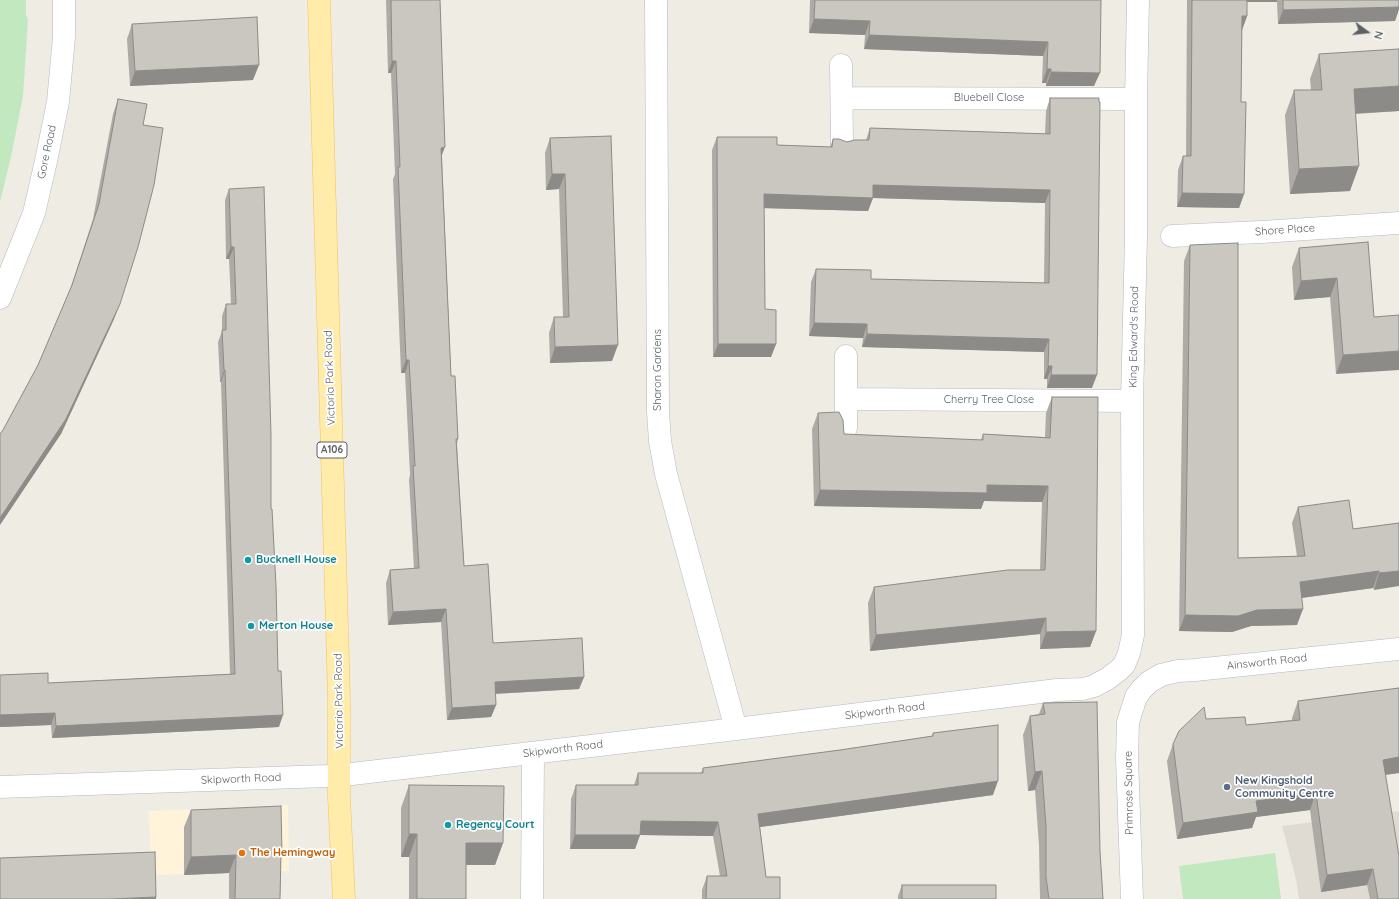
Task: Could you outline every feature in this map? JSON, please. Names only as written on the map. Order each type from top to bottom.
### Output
[{"type":"main road","name":"Victoria Park Road","points":[[319,0],[344,899]]},
{"type":"street","name":"Gore Road","points":[[0,298],[34,213],[46,161],[58,102],[64,38],[64,0]]},
{"type":"street","name":"Sharon Gardens","points":[[656,0],[658,404],[660,441],[666,474],[736,729]]},
{"type":"street","name":"King Edward's Road","points":[[1119,670],[1124,665],[1130,653],[1133,635],[1132,401],[1136,236],[1138,0]]},
{"type":"street","points":[[841,65],[842,142]]},
{"type":"street","name":"Bluebell Close","points":[[842,98],[1136,99]]},
{"type":"street","name":"Shore Place","points":[[1172,236],[1399,223]]},
{"type":"street","points":[[846,356],[846,428]]},
{"type":"street","name":"Cherry Tree Close","points":[[846,399],[1132,401]]},
{"type":"street","name":"Ainsworth Road","points":[[1141,690],[1149,682],[1161,675],[1178,671],[1399,649]]},
{"type":"street","name":"Skipworth Road","points":[[0,787],[340,774],[533,753],[1050,691],[1082,689],[1094,686],[1119,670]]},
{"type":"street","name":"Primrose Square","points":[[1132,899],[1127,758],[1128,722],[1136,697],[1141,690]]},
{"type":"street","points":[[532,899],[533,753]]},
{"type":"shaded area","points":[[288,805],[289,871],[151,875],[149,811]]},
{"type":"shaded area","points":[[1399,811],[1399,899],[1299,899],[1296,879],[1282,826]]},
{"type":"green space","points":[[0,0],[26,0],[26,15],[28,20],[23,96],[11,157],[0,202]]},
{"type":"green space","points":[[1275,853],[1281,899],[1183,899],[1179,866]]},
{"type":"building","points":[[391,0],[440,0],[445,147],[441,148],[451,376],[455,376],[458,439],[456,439],[464,566],[488,564],[493,643],[582,638],[584,677],[495,682],[496,705],[452,708],[446,609],[393,612],[390,570],[419,568],[409,360],[406,360],[398,167],[400,167],[396,61],[392,61]]},
{"type":"building","points":[[815,0],[1101,0],[1100,73],[1051,72],[1051,69],[1047,69],[1048,42],[869,35],[870,21],[814,19]]},
{"type":"building","points":[[1192,0],[1247,0],[1247,16],[1242,16],[1241,102],[1246,102],[1244,194],[1182,193],[1183,156],[1191,156]]},
{"type":"building","points":[[1283,0],[1399,0],[1399,7],[1283,10]]},
{"type":"building","points":[[257,17],[259,65],[135,71],[132,24]]},
{"type":"building","points":[[1399,49],[1399,86],[1354,89],[1359,166],[1299,169],[1294,90],[1322,90],[1319,54]]},
{"type":"building","points":[[1050,98],[1099,98],[1100,102],[1097,375],[1051,375],[1052,366],[1048,366],[1049,339],[867,334],[867,324],[814,323],[816,269],[871,270],[871,279],[1049,283],[1050,190],[873,185],[873,198],[764,194],[765,309],[776,310],[776,344],[718,344],[717,137],[777,137],[777,145],[832,147],[833,139],[839,139],[847,142],[854,140],[869,140],[870,128],[1050,134]]},
{"type":"building","points":[[118,99],[147,104],[143,125],[163,128],[154,185],[138,247],[120,304],[66,419],[0,518],[0,434],[38,365],[72,285],[99,204]]},
{"type":"building","points":[[611,136],[618,345],[555,347],[554,317],[569,317],[565,174],[552,174],[550,138]]},
{"type":"building","points":[[264,187],[271,435],[271,509],[276,586],[278,671],[281,671],[283,715],[56,726],[55,713],[0,715],[0,675],[48,673],[48,683],[235,674],[225,370],[222,330],[226,330],[226,304],[236,304],[234,247],[231,247],[229,189]]},
{"type":"building","points":[[1368,242],[1374,317],[1399,315],[1399,351],[1343,355],[1337,278],[1301,281],[1299,248]]},
{"type":"building","points":[[1238,243],[1238,558],[1305,556],[1298,507],[1349,500],[1353,529],[1399,523],[1399,571],[1379,573],[1379,571],[1300,582],[1303,609],[1257,610],[1238,616],[1185,615],[1190,245]]},
{"type":"building","points":[[1052,397],[1098,397],[1096,631],[1046,632],[1046,618],[876,635],[874,587],[1008,570],[1045,570],[1048,486],[987,485],[987,493],[820,490],[818,413],[839,412],[843,420],[844,434],[983,440],[983,434],[1050,438]]},
{"type":"building","points":[[1399,688],[1399,757],[1383,760],[1399,856],[1399,899],[1378,899],[1373,869],[1327,875],[1316,793],[1256,801],[1258,812],[1183,823],[1173,744],[1179,731],[1204,707],[1206,719],[1245,717],[1246,725],[1300,720],[1298,701]]},
{"type":"building","points":[[1097,702],[1100,851],[1103,899],[1049,899],[1046,877],[1046,827],[1042,771],[1035,772],[1030,716],[1045,714],[1043,703]]},
{"type":"building","points":[[998,725],[998,781],[758,814],[766,877],[780,877],[780,899],[706,899],[707,876],[727,876],[718,822],[641,821],[640,835],[575,835],[576,785],[638,785],[638,773],[703,773],[703,768],[840,750],[933,736],[933,733]]},
{"type":"building","points":[[409,785],[504,786],[503,843],[466,843],[466,899],[417,899],[417,834],[409,834]]},
{"type":"building","points":[[281,806],[282,853],[280,899],[235,899],[236,855],[191,857],[191,810]]},
{"type":"building","points":[[155,852],[156,897],[110,899],[0,899],[0,858]]},
{"type":"building","points":[[902,885],[996,885],[996,899],[902,899]]},
{"type":"place","name":"Bucknell House","points":[[248,560]]},
{"type":"place","name":"Merton House","points":[[251,626]]},
{"type":"place","name":"New Kingshold Community Centre","points":[[1227,787]]},
{"type":"place","name":"Regency Court","points":[[448,825]]},
{"type":"place","name":"The Hemingway","points":[[242,853]]}]
